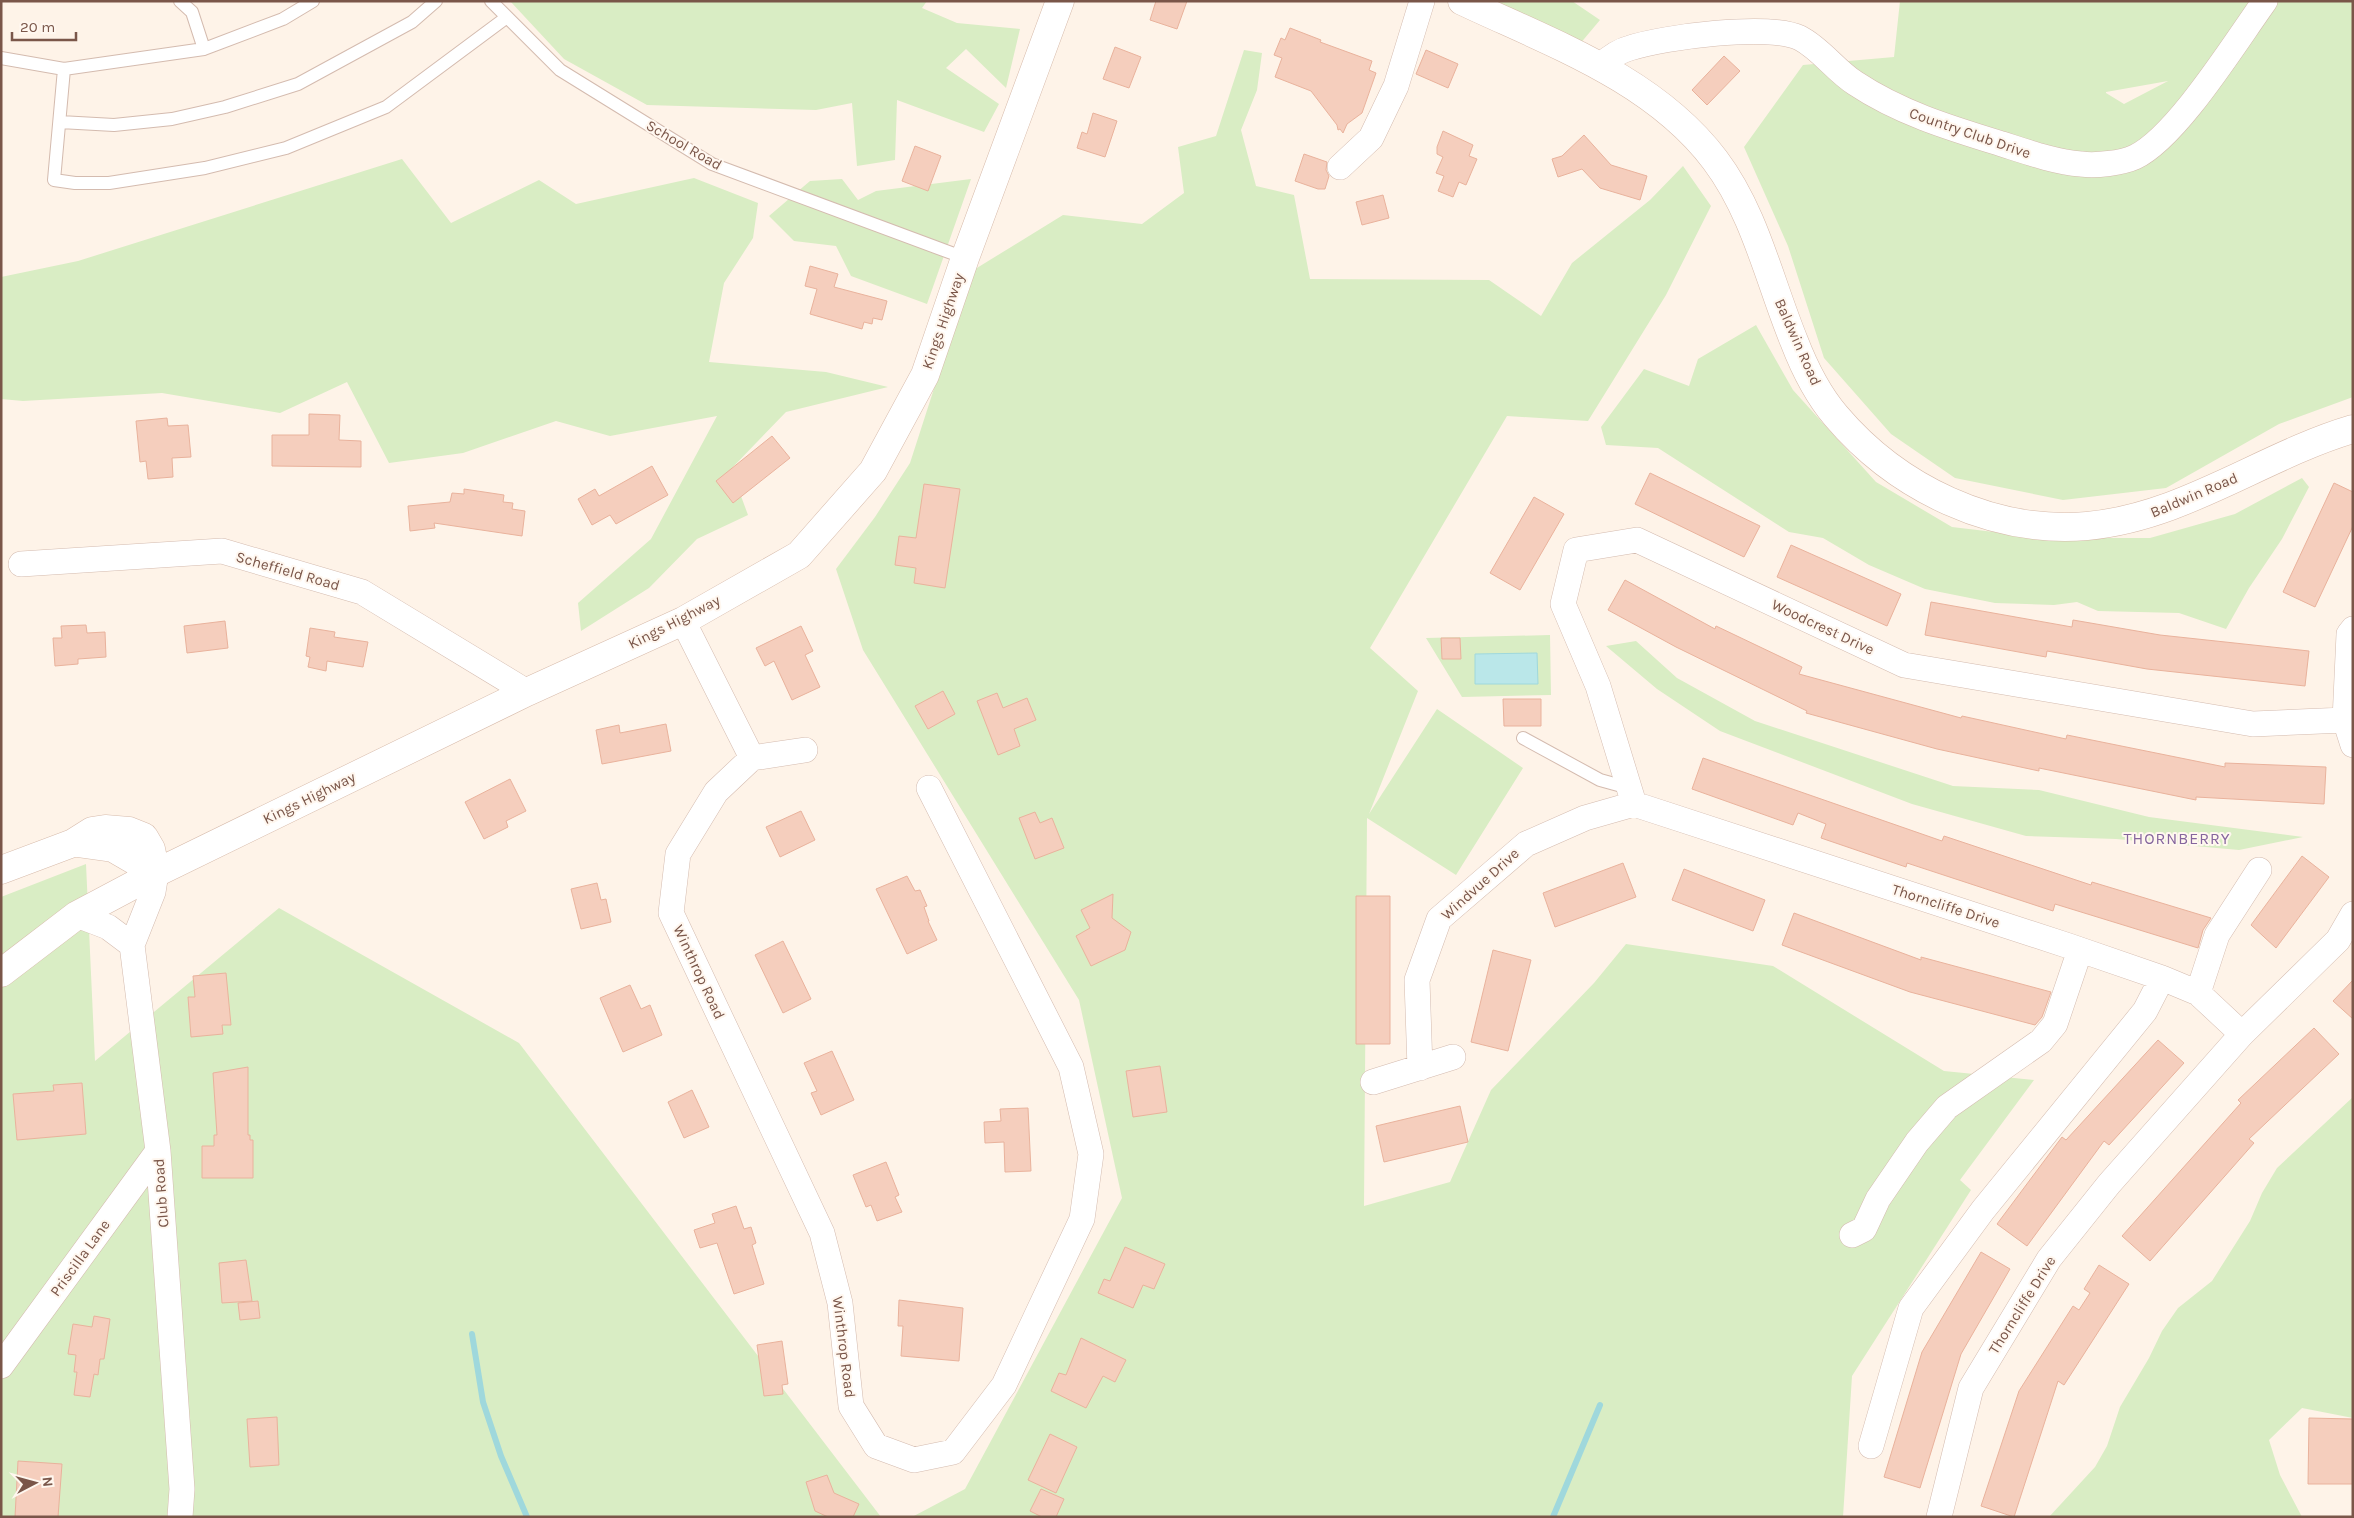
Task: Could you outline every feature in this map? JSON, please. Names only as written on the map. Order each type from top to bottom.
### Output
[{"type":"street","name":"Kings Highway","points":[[1,973],[77,915],[156,873],[527,692],[683,621],[799,554],[873,470],[925,376],[965,258],[1060,1]]},
{"type":"street","points":[[1340,168],[1371,138],[1396,86],[1422,1]]},
{"type":"street","name":"Baldwin Road","points":[[1462,1],[1600,66],[1650,97],[1687,129],[1715,160],[1734,191],[1750,224],[1794,342],[1806,368],[1835,415],[1894,471],[1930,493],[1966,509],[2006,520],[2045,527],[2088,526],[2135,518],[2175,506],[2320,438],[2353,429]]},
{"type":"street","name":"Country Club Drive","points":[[1600,66],[1612,56],[1630,48],[1658,41],[1704,34],[1769,32],[1800,38],[1853,82],[1890,104],[1933,123],[2038,156],[2082,164],[2114,162],[2135,157],[2160,138],[2185,112],[2265,1]]},
{"type":"street","name":"Woodcrest Drive","points":[[1632,796],[1598,686],[1563,604],[1576,550],[1637,540],[1904,665],[2253,724],[2345,720]]},
{"type":"street","name":"Scheffield Road","points":[[21,564],[222,551],[362,592],[527,692]]},
{"type":"street","points":[[683,621],[752,758],[805,750]]},
{"type":"street","points":[[2353,629],[2350,634],[2345,720],[2353,745]]},
{"type":"street","name":"Winthrop Road","points":[[752,758],[716,792],[678,854],[671,913],[822,1232],[840,1304],[851,1406],[876,1446],[914,1460],[953,1452],[1004,1385],[1082,1219],[1091,1154],[1071,1067],[929,788]]},
{"type":"street","name":"Thorncliffe Drive","points":[[1632,796],[2162,978],[2198,993],[2242,1034]]},
{"type":"street","name":"Windvue Drive","points":[[1420,1068],[1417,980],[1439,919],[1526,844],[1632,796]]},
{"type":"street","points":[[1,870],[73,843],[92,831],[105,829],[128,831],[144,837],[151,849],[156,873]]},
{"type":"street","points":[[2198,993],[2217,935],[2260,870]]},
{"type":"street","name":"Club Road","points":[[156,873],[153,892],[132,946],[158,1151],[182,1489],[180,1517]]},
{"type":"street","name":"Thorncliffe Drive","points":[[1939,1517],[1971,1388],[2049,1259],[2109,1184],[2242,1034],[2338,940],[2353,914]]},
{"type":"street","points":[[77,915],[108,927],[132,946]]},
{"type":"street","points":[[1852,1235],[1864,1229],[1878,1199],[1917,1142],[1947,1107],[2042,1041],[2055,1024],[2080,950]]},
{"type":"street","points":[[1872,1446],[1911,1308],[1983,1210],[2145,1011],[2162,978]]},
{"type":"street","points":[[1373,1082],[1453,1057]]},
{"type":"street","name":"Priscilla Lane","points":[[1,1366],[158,1151]]},
{"type":"lane","points":[[180,1],[192,12],[204,49]]},
{"type":"lane","points":[[1,58],[64,69],[204,49],[283,19],[313,1]]},
{"type":"lane","points":[[60,122],[114,125],[172,119],[225,107],[298,84],[412,22],[436,1]]},
{"type":"lane","name":"School Road","points":[[491,1],[560,70],[712,164],[965,258]]},
{"type":"lane","points":[[64,69],[54,180],[75,183],[109,183],[205,168],[286,148],[386,107],[507,17]]},
{"type":"lane","points":[[1523,738],[1632,796]]},
{"type":"green space","points":[[510,1],[927,1],[922,8],[957,23],[1020,29],[1006,88],[966,49],[946,68],[999,104],[984,132],[897,100],[895,160],[857,166],[852,103],[816,110],[647,105],[564,59]]},
{"type":"green space","points":[[1487,1],[1572,1],[1600,20],[1579,45]]},
{"type":"green space","points":[[1900,1],[2353,1],[2353,397],[2279,424],[2166,488],[2063,500],[1955,478],[1891,434],[1824,358],[1788,246],[1744,147],[1803,65],[1894,57]],"holes":[[[2168,81],[2124,104],[2106,92]]]},
{"type":"green space","points":[[1244,50],[1262,53],[1257,90],[1241,130],[1256,186],[1294,195],[1310,279],[1489,280],[1541,316],[1572,263],[1650,200],[1683,166],[1711,206],[1666,295],[1588,421],[1507,416],[1370,648],[1418,691],[1369,814],[1437,709],[1523,768],[1456,875],[1367,818],[1364,1206],[1450,1182],[1491,1090],[1594,983],[1626,944],[1773,966],[1944,1071],[2034,1080],[1960,1180],[1971,1190],[1852,1376],[1843,1517],[912,1517],[965,1489],[1122,1198],[1079,1000],[863,650],[836,569],[875,517],[910,463],[972,271],[1063,215],[1142,224],[1184,193],[1178,147],[1216,136]]},
{"type":"green space","points":[[402,159],[451,223],[539,180],[576,204],[694,178],[758,203],[753,238],[724,283],[709,362],[826,372],[888,387],[786,412],[731,469],[748,515],[697,539],[649,588],[581,631],[578,603],[651,539],[717,416],[610,436],[556,421],[463,453],[389,463],[347,382],[280,413],[162,393],[23,401],[1,399],[1,277],[78,261]]},
{"type":"green space","points":[[842,179],[858,200],[876,191],[971,179],[927,304],[851,276],[836,246],[794,241],[769,216],[810,181]]},
{"type":"green space","points":[[1756,325],[1793,390],[1876,482],[1952,527],[2045,538],[2150,538],[2235,514],[2302,478],[2309,487],[2282,539],[2249,588],[2226,629],[2179,613],[2098,611],[2077,602],[2054,605],[1995,603],[1925,589],[1869,565],[1823,538],[1789,532],[1658,448],[1606,445],[1601,427],[1644,369],[1689,386],[1698,359]]},
{"type":"green space","points":[[1550,635],[1551,695],[1462,697],[1426,638]]},
{"type":"green space","points":[[1636,641],[1677,678],[1755,721],[1953,786],[2039,790],[2149,817],[2303,837],[2239,850],[2116,839],[2026,836],[1912,804],[1720,731],[1657,689],[1606,646]]},
{"type":"green space","points":[[86,864],[95,1061],[279,908],[519,1043],[881,1517],[1,1517],[1,897]]},
{"type":"green space","points":[[2353,1097],[2353,1418],[2302,1408],[2269,1440],[2280,1475],[2302,1517],[2049,1517],[2095,1467],[2107,1446],[2120,1407],[2149,1358],[2162,1331],[2178,1308],[2212,1281],[2250,1221],[2262,1193],[2277,1168]]},
{"type":"water","points":[[1537,653],[1538,684],[1475,684],[1475,654]]},
{"type":"building","points":[[1156,1],[1187,1],[1177,29],[1150,20]]},
{"type":"building","points":[[1290,28],[1321,40],[1320,42],[1372,61],[1369,70],[1376,73],[1362,113],[1347,124],[1343,133],[1340,129],[1338,130],[1337,125],[1311,91],[1275,77],[1282,58],[1274,55],[1281,38],[1285,40]]},
{"type":"building","points":[[1115,47],[1141,57],[1129,88],[1103,79]]},
{"type":"building","points":[[1426,50],[1458,64],[1448,88],[1416,74]]},
{"type":"building","points":[[1724,56],[1740,71],[1707,105],[1692,90]]},
{"type":"building","points":[[1093,113],[1117,121],[1105,157],[1077,148],[1082,132],[1087,134]]},
{"type":"building","points":[[1443,131],[1473,145],[1469,156],[1477,159],[1466,185],[1459,182],[1453,197],[1438,191],[1444,176],[1436,173],[1443,157],[1437,154],[1437,147]]},
{"type":"building","points":[[1584,135],[1611,165],[1647,176],[1640,200],[1600,188],[1582,169],[1558,177],[1552,159],[1562,156]]},
{"type":"building","points":[[915,146],[941,156],[928,191],[902,181]]},
{"type":"building","points":[[1304,154],[1327,162],[1326,170],[1329,176],[1325,189],[1318,189],[1295,181]]},
{"type":"building","points":[[1383,195],[1389,218],[1362,225],[1356,202]]},
{"type":"building","points":[[810,266],[838,274],[834,287],[887,301],[882,320],[873,318],[872,324],[864,322],[862,329],[810,314],[817,289],[805,286]]},
{"type":"building","points":[[309,414],[340,415],[339,440],[361,441],[361,467],[272,466],[272,435],[309,435]]},
{"type":"building","points":[[167,418],[168,426],[188,425],[191,457],[172,458],[173,477],[148,479],[146,461],[140,462],[136,421]]},
{"type":"building","points":[[772,436],[790,458],[733,503],[716,481]]},
{"type":"building","points":[[652,466],[668,495],[616,524],[610,515],[592,525],[578,499],[595,489],[599,496]]},
{"type":"building","points":[[1650,473],[1760,526],[1744,557],[1635,504]]},
{"type":"building","points":[[2334,483],[2353,492],[2353,526],[2315,607],[2283,592]]},
{"type":"building","points":[[924,484],[960,489],[945,588],[914,583],[916,568],[895,565],[899,536],[916,538]]},
{"type":"building","points":[[464,489],[504,495],[503,502],[513,503],[512,509],[525,511],[522,536],[434,523],[435,528],[410,531],[408,506],[450,502],[452,493],[464,494]]},
{"type":"building","points":[[1534,497],[1564,514],[1520,590],[1490,573]]},
{"type":"building","points":[[1791,545],[1901,594],[1887,626],[1777,577]]},
{"type":"building","points":[[1625,580],[1715,629],[1716,626],[1802,667],[1799,674],[1961,718],[1962,716],[2066,739],[2067,735],[2225,767],[2225,763],[2326,767],[2324,804],[2196,797],[2196,800],[2039,768],[2039,771],[1937,749],[1806,713],[1807,711],[1676,647],[1608,610]]},
{"type":"building","points":[[1931,602],[2072,627],[2073,620],[2160,635],[2309,651],[2305,686],[2147,669],[2047,651],[2046,657],[1925,635]]},
{"type":"building","points":[[225,621],[228,648],[187,653],[184,626]]},
{"type":"building","points":[[86,625],[87,633],[105,632],[106,657],[78,659],[78,664],[55,666],[53,638],[62,638],[61,626]]},
{"type":"building","points":[[801,626],[813,651],[805,655],[820,687],[792,700],[774,661],[765,666],[756,648]]},
{"type":"building","points":[[310,628],[335,632],[334,637],[368,642],[363,667],[327,661],[326,671],[308,667],[310,657],[306,656]]},
{"type":"building","points":[[1441,638],[1460,638],[1461,659],[1442,659]]},
{"type":"building","points":[[943,691],[955,714],[928,729],[915,706]]},
{"type":"building","points":[[997,693],[1003,708],[1027,698],[1036,720],[1014,729],[1020,746],[998,755],[977,701]]},
{"type":"building","points":[[1503,699],[1541,699],[1541,726],[1504,726]]},
{"type":"building","points":[[666,724],[671,751],[602,764],[596,730],[619,725],[620,733]]},
{"type":"building","points":[[1703,758],[1942,841],[1944,836],[2091,885],[2092,882],[2211,918],[2203,930],[2198,948],[2055,904],[2053,911],[1907,863],[1906,867],[1821,838],[1826,824],[1798,813],[1793,825],[1692,789]]},
{"type":"building","points":[[510,779],[526,811],[506,821],[508,827],[484,839],[465,802]]},
{"type":"building","points":[[801,811],[815,840],[780,857],[766,827]]},
{"type":"building","points":[[1035,812],[1040,823],[1052,818],[1064,848],[1035,859],[1019,818]]},
{"type":"building","points":[[2302,856],[2329,877],[2276,948],[2251,925]]},
{"type":"building","points":[[1623,863],[1636,897],[1555,927],[1543,893]]},
{"type":"building","points":[[1684,869],[1765,900],[1753,931],[1672,900]]},
{"type":"building","points":[[907,876],[915,891],[920,890],[927,906],[924,907],[928,921],[937,940],[907,954],[876,889]]},
{"type":"building","points":[[597,883],[601,900],[606,899],[611,922],[581,929],[571,889]]},
{"type":"building","points":[[1113,894],[1112,918],[1131,932],[1125,950],[1091,966],[1076,936],[1090,928],[1081,910]]},
{"type":"building","points":[[1356,896],[1390,896],[1390,1044],[1356,1044]]},
{"type":"building","points":[[1794,913],[1921,960],[1921,957],[2051,992],[2042,1017],[2035,1025],[1910,992],[1782,945]]},
{"type":"building","points":[[783,941],[811,999],[783,1013],[755,955]]},
{"type":"building","points":[[1493,950],[1531,960],[1508,1051],[1471,1042]]},
{"type":"building","points":[[226,973],[231,1025],[222,1025],[223,1034],[191,1037],[188,997],[195,997],[193,976]]},
{"type":"building","points":[[2353,980],[2353,1019],[2333,1001]]},
{"type":"building","points":[[630,985],[641,1009],[650,1005],[662,1035],[623,1052],[600,998]]},
{"type":"building","points":[[2314,1028],[2339,1054],[2249,1139],[2254,1143],[2150,1261],[2122,1236],[2241,1103],[2238,1100]]},
{"type":"building","points":[[2158,1040],[2184,1063],[2109,1145],[2104,1141],[2027,1246],[1997,1224],[2062,1137],[2066,1140]]},
{"type":"building","points":[[832,1051],[854,1100],[821,1115],[811,1093],[817,1091],[804,1063]]},
{"type":"building","points":[[1160,1066],[1167,1112],[1133,1117],[1126,1071]]},
{"type":"building","points":[[248,1067],[248,1135],[250,1135],[250,1140],[253,1140],[253,1178],[202,1178],[202,1146],[214,1146],[214,1135],[217,1135],[213,1073]]},
{"type":"building","points":[[82,1083],[86,1134],[17,1140],[13,1094],[54,1091],[53,1085]]},
{"type":"building","points":[[692,1090],[709,1127],[684,1138],[668,1102]]},
{"type":"building","points":[[1460,1106],[1468,1142],[1384,1162],[1376,1126]]},
{"type":"building","points":[[1028,1108],[1031,1171],[1005,1172],[1004,1142],[985,1143],[984,1122],[1001,1121],[1000,1109]]},
{"type":"building","points":[[886,1162],[899,1195],[895,1197],[902,1212],[877,1221],[871,1205],[866,1207],[853,1175]]},
{"type":"building","points":[[736,1206],[744,1229],[751,1227],[756,1243],[752,1245],[764,1284],[734,1294],[717,1243],[700,1248],[694,1230],[715,1223],[712,1214]]},
{"type":"building","points":[[1125,1247],[1165,1264],[1154,1289],[1143,1285],[1133,1308],[1098,1293],[1104,1279],[1110,1281]]},
{"type":"building","points":[[1981,1252],[2010,1269],[1961,1354],[1920,1488],[1884,1477],[1922,1352]]},
{"type":"building","points":[[246,1260],[252,1301],[222,1303],[219,1263]]},
{"type":"building","points":[[2099,1265],[2129,1284],[2064,1385],[2058,1381],[2014,1517],[1981,1506],[2019,1391],[2073,1306],[2079,1310],[2090,1293],[2084,1289]]},
{"type":"building","points":[[899,1300],[963,1308],[959,1361],[901,1356],[903,1326],[898,1326]]},
{"type":"building","points":[[258,1301],[260,1318],[240,1320],[238,1303]]},
{"type":"building","points":[[94,1316],[110,1319],[104,1359],[100,1359],[98,1375],[94,1374],[90,1397],[74,1395],[77,1372],[74,1372],[76,1355],[68,1354],[73,1324],[92,1327]]},
{"type":"building","points":[[1081,1338],[1126,1360],[1115,1382],[1103,1376],[1086,1408],[1051,1391],[1059,1373],[1066,1375]]},
{"type":"building","points":[[782,1341],[788,1384],[782,1385],[783,1394],[764,1396],[757,1345]]},
{"type":"building","points":[[277,1417],[279,1465],[250,1467],[247,1419]]},
{"type":"building","points":[[2309,1418],[2353,1419],[2353,1484],[2308,1484]]},
{"type":"building","points":[[1050,1434],[1077,1447],[1056,1493],[1028,1480]]},
{"type":"building","points":[[18,1461],[62,1464],[58,1517],[15,1517]]},
{"type":"building","points":[[827,1475],[834,1493],[859,1504],[853,1517],[828,1517],[815,1511],[806,1482]]},
{"type":"building","points":[[1041,1489],[1064,1499],[1056,1517],[1042,1517],[1030,1511]]},
{"type":"waterway","points":[[472,1334],[483,1402],[501,1456],[527,1517]]},
{"type":"waterway","points":[[1553,1517],[1600,1405]]},
{"type":"district","name":"THORNBERRY","points":[[2177,838]]}]
